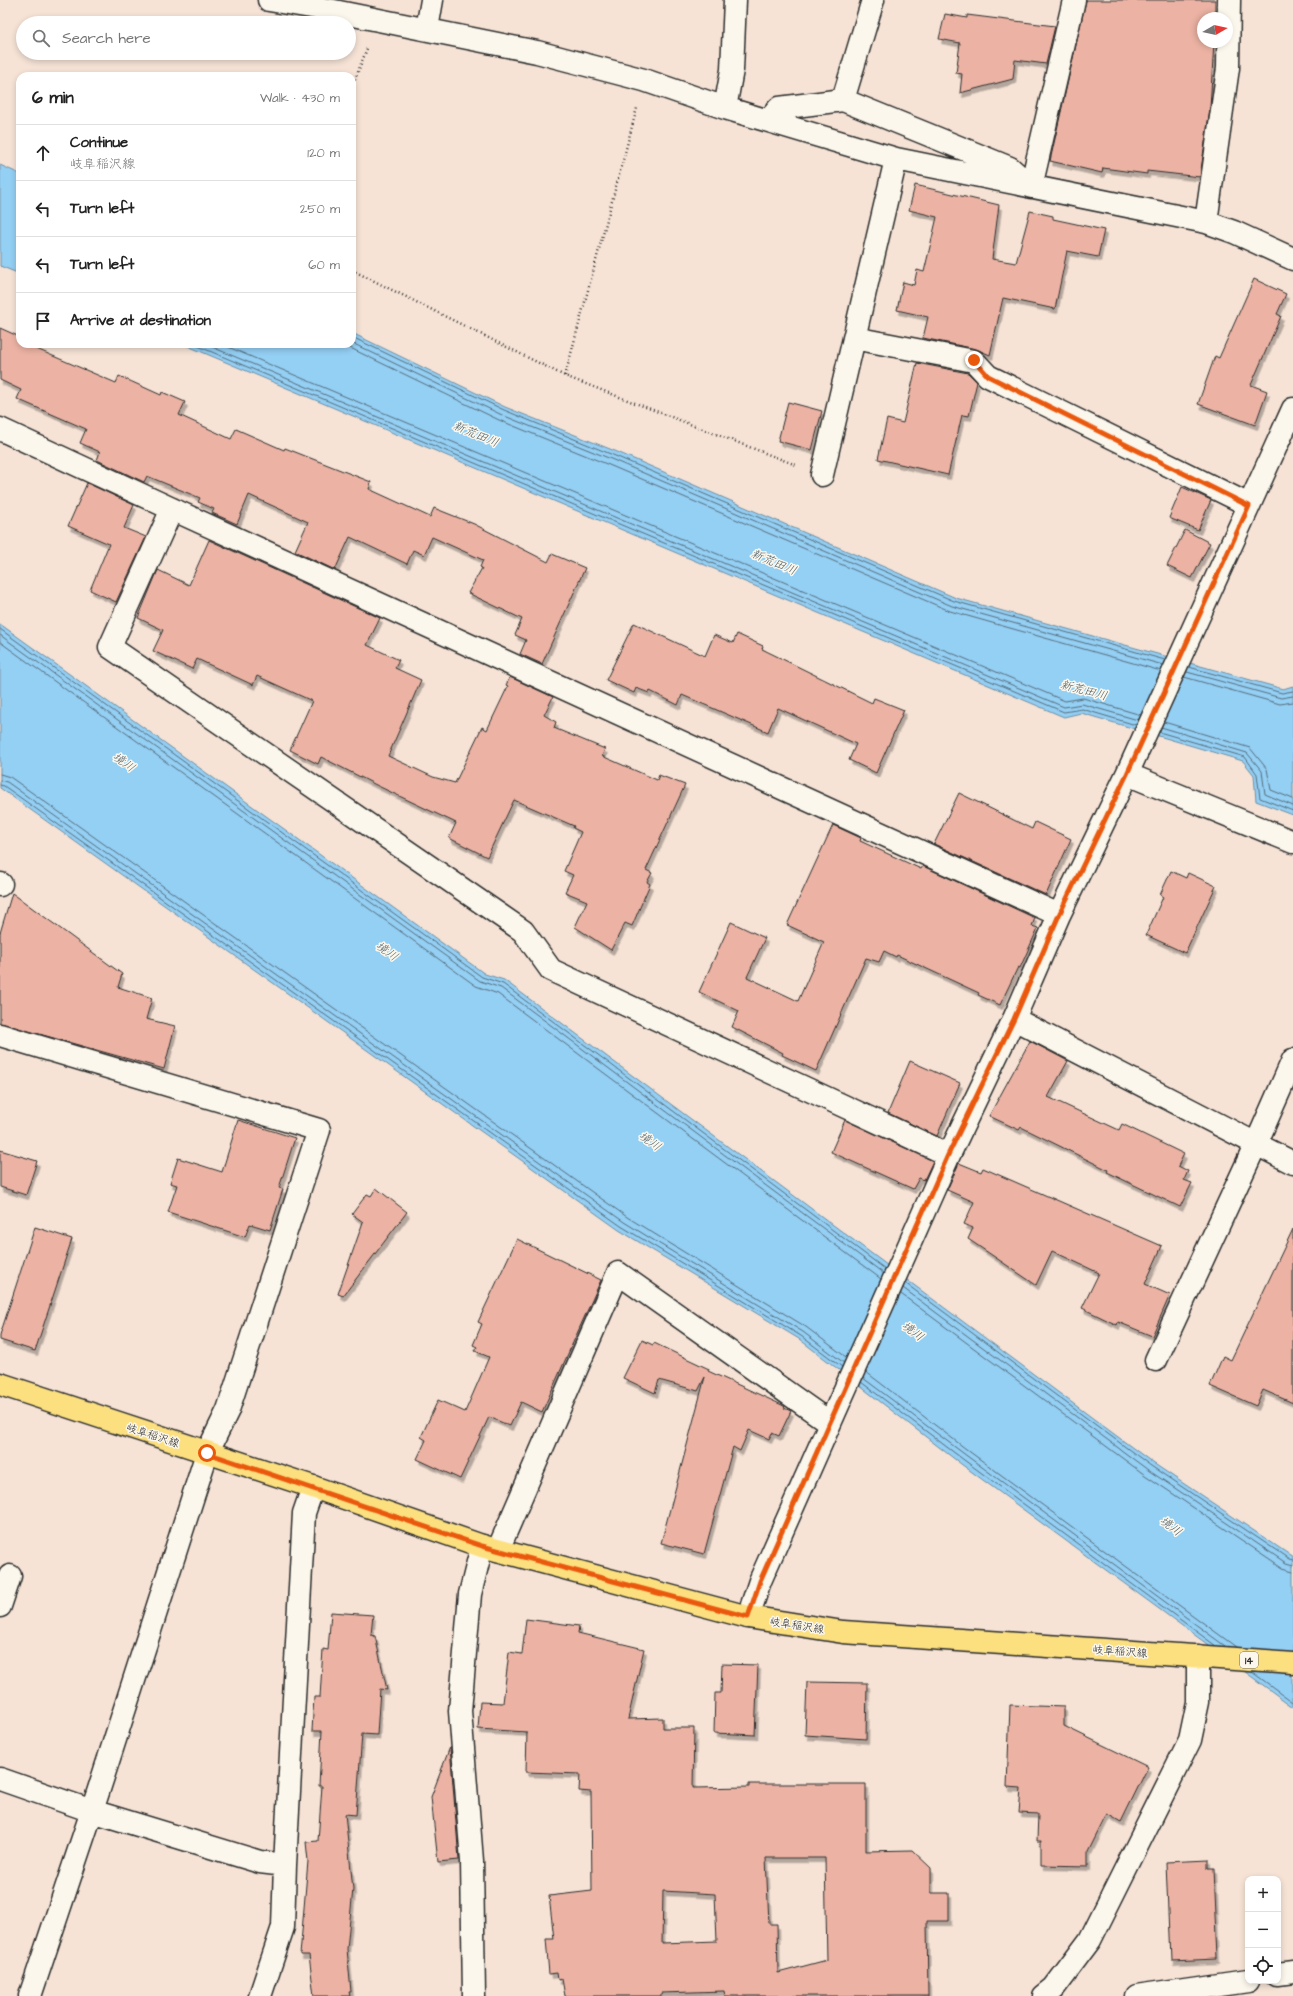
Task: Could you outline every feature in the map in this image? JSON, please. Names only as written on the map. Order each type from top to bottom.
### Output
[{"type":"main road","name":"岐阜稲沢線","points":[[0,1384],[313,1487],[490,1548],[748,1617],[843,1632],[1293,1663]]},
{"type":"street","points":[[269,0],[378,19],[537,52],[644,80],[725,108],[896,159],[1206,222],[1234,232],[1293,259]]},
{"type":"street","points":[[427,29],[432,0]]},
{"type":"street","points":[[725,108],[732,70],[735,0]]},
{"type":"street","points":[[843,100],[873,0]]},
{"type":"street","points":[[1031,187],[1074,0]]},
{"type":"street","points":[[1206,222],[1228,68],[1229,0]]},
{"type":"street","points":[[769,120],[779,108],[843,100],[1010,168],[1031,187]]},
{"type":"street","points":[[822,475],[896,159]]},
{"type":"street","points":[[854,338],[974,360],[988,376],[1249,506]]},
{"type":"street","points":[[748,1617],[760,1581],[911,1242],[948,1155],[1014,1019],[1059,915],[1131,765],[1293,409]]},
{"type":"street","points":[[0,429],[1059,915]]},
{"type":"street","points":[[172,509],[110,647],[523,931],[551,970],[948,1155]]},
{"type":"street","points":[[1131,765],[1293,842]]},
{"type":"street","points":[[1014,1019],[1293,1164]]},
{"type":"street","points":[[0,1035],[320,1130],[228,1410],[207,1453],[92,1811],[30,1996]]},
{"type":"street","points":[[1156,1360],[1256,1144],[1293,1060]]},
{"type":"street","points":[[474,1996],[472,1861],[460,1711],[470,1594],[618,1273],[832,1418]]},
{"type":"street","points":[[260,1996],[282,1927],[304,1513],[313,1487]]},
{"type":"street","points":[[0,1606],[10,1576]]},
{"type":"street","points":[[1057,1994],[1090,1940],[1190,1740],[1198,1702],[1201,1657]]},
{"type":"street","points":[[0,1779],[92,1811],[260,1862],[285,1865]]},
{"type":"street","points":[[1281,1975],[1293,1973]]},
{"type":"street","points":[[1148,1995],[1242,1986]]},
{"type":"path","points":[[356,77],[378,19]]},
{"type":"path","points":[[565,376],[644,80]]},
{"type":"path","points":[[356,272],[565,376],[822,475]]},
{"type":"water","points":[[0,165],[16,172],[16,272],[0,266]]},
{"type":"water","name":"新荒田川","points":[[356,335],[505,407],[615,451],[956,598],[1283,689],[1293,686],[1293,815],[1256,801],[1254,775],[1243,761],[1081,713],[1064,717],[192,348],[356,348]]},
{"type":"water","name":"境川","points":[[0,624],[485,974],[504,980],[1153,1463],[1293,1557],[1293,1707],[961,1464],[799,1339],[619,1230],[0,788]]},
{"type":"building","points":[[1086,0],[1215,0],[1215,12],[1197,12],[1197,48],[1214,48],[1210,108],[1200,177],[1147,171],[1147,174],[1103,168],[1102,173],[1050,161]]},
{"type":"building","points":[[945,14],[967,18],[967,15],[1055,26],[1046,64],[1015,60],[1013,79],[960,93],[962,74],[956,73],[960,43],[939,39]]},
{"type":"building","points":[[915,185],[999,205],[992,259],[1016,263],[1030,211],[1053,216],[1053,219],[1104,230],[1098,257],[1067,251],[1055,309],[1003,298],[990,355],[976,349],[923,338],[928,317],[897,310],[903,282],[914,285],[917,270],[924,272],[937,217],[909,210]]},
{"type":"building","points":[[1254,279],[1286,294],[1277,314],[1281,316],[1251,385],[1267,391],[1255,425],[1198,404],[1215,356],[1219,358]]},
{"type":"building","points":[[0,328],[16,335],[16,348],[34,348],[116,383],[119,376],[161,395],[162,392],[185,402],[179,415],[231,439],[236,429],[284,450],[285,448],[371,482],[369,489],[430,517],[434,508],[474,524],[548,562],[552,554],[585,568],[542,664],[520,654],[526,640],[515,635],[522,619],[468,593],[482,568],[480,567],[483,560],[432,537],[424,555],[413,550],[407,564],[350,537],[335,570],[295,551],[308,522],[249,495],[237,524],[212,513],[214,509],[198,502],[200,498],[147,476],[144,482],[97,460],[100,452],[80,443],[86,429],[17,399],[21,390],[0,380]]},
{"type":"building","points":[[917,363],[968,373],[977,382],[969,416],[962,415],[948,475],[878,459],[887,419],[903,423]]},
{"type":"building","points":[[788,402],[822,411],[812,450],[778,441]]},
{"type":"building","points":[[87,483],[134,505],[124,528],[146,537],[116,602],[90,590],[109,544],[68,526]]},
{"type":"building","points":[[1182,487],[1211,500],[1198,530],[1169,518]]},
{"type":"building","points":[[1185,530],[1210,543],[1192,578],[1167,566]]},
{"type":"building","points":[[209,540],[380,618],[367,645],[399,660],[395,668],[421,680],[388,756],[433,777],[455,783],[482,727],[487,730],[508,686],[506,685],[510,677],[553,697],[544,715],[556,722],[554,728],[605,749],[602,756],[657,780],[659,775],[685,785],[646,870],[652,873],[647,882],[650,884],[632,926],[625,923],[611,950],[575,927],[587,901],[565,892],[573,875],[564,871],[581,832],[573,828],[574,826],[514,800],[487,857],[449,838],[456,823],[321,757],[318,764],[290,750],[312,701],[257,676],[253,685],[197,659],[192,669],[153,651],[163,630],[138,618],[158,570],[189,585]]},
{"type":"building","points":[[634,623],[705,656],[714,635],[733,643],[737,634],[763,646],[762,649],[872,703],[874,698],[904,710],[876,773],[849,760],[856,744],[778,708],[768,732],[682,695],[678,705],[650,691],[649,693],[636,688],[634,693],[606,680]]},
{"type":"building","points":[[959,793],[1032,829],[1035,822],[1071,839],[1046,895],[934,844]]},
{"type":"building","points":[[833,825],[861,838],[860,841],[921,869],[923,866],[1035,918],[1032,926],[1038,928],[1020,968],[1018,967],[1000,1005],[978,995],[979,993],[897,955],[896,957],[884,951],[879,962],[866,958],[816,1071],[782,1055],[783,1053],[732,1027],[739,1011],[699,992],[731,922],[765,938],[747,977],[798,1001],[824,942],[787,925]]},
{"type":"building","points":[[1171,871],[1186,878],[1188,873],[1216,886],[1185,953],[1146,935],[1163,897],[1160,895]]},
{"type":"building","points":[[12,893],[122,974],[118,987],[152,998],[146,1019],[175,1026],[164,1069],[0,1023],[0,933]]},
{"type":"building","points":[[1030,1041],[1068,1061],[1048,1097],[1119,1130],[1122,1124],[1184,1154],[1178,1166],[1188,1171],[1184,1180],[1192,1183],[1180,1207],[1107,1172],[1108,1170],[1021,1127],[1019,1130],[989,1116]]},
{"type":"building","points":[[910,1061],[960,1083],[937,1136],[888,1113]]},
{"type":"building","points":[[238,1120],[295,1138],[279,1188],[283,1189],[270,1230],[250,1224],[245,1237],[168,1212],[177,1185],[170,1183],[178,1158],[222,1172]]},
{"type":"building","points":[[845,1120],[933,1161],[924,1180],[919,1178],[913,1189],[831,1152]]},
{"type":"building","points":[[0,1150],[37,1161],[26,1195],[0,1187]]},
{"type":"building","points":[[959,1163],[981,1172],[983,1168],[1162,1246],[1145,1284],[1170,1295],[1152,1336],[1118,1322],[1117,1325],[1082,1308],[1099,1273],[1052,1251],[1036,1285],[968,1239],[973,1228],[964,1224],[974,1202],[947,1190]]},
{"type":"building","points":[[376,1188],[407,1212],[343,1296],[338,1294],[363,1222],[352,1214],[367,1194],[371,1196]]},
{"type":"building","points":[[35,1227],[72,1239],[35,1351],[0,1340],[0,1335]]},
{"type":"building","points":[[1293,1229],[1293,1403],[1263,1390],[1256,1406],[1210,1386],[1223,1356],[1231,1360]]},
{"type":"building","points":[[517,1239],[601,1280],[542,1412],[521,1402],[510,1426],[489,1417],[460,1479],[417,1459],[426,1440],[421,1437],[438,1400],[465,1412],[489,1357],[475,1351],[477,1347],[473,1345],[482,1324],[478,1322]]},
{"type":"building","points":[[642,1340],[653,1345],[654,1343],[709,1369],[708,1371],[782,1405],[785,1407],[784,1408],[791,1411],[779,1436],[772,1433],[769,1439],[749,1430],[740,1451],[733,1447],[704,1554],[661,1543],[705,1377],[698,1391],[659,1380],[655,1393],[623,1378]]},
{"type":"building","points":[[331,1612],[373,1615],[371,1635],[375,1636],[387,1690],[380,1689],[377,1735],[362,1734],[356,1815],[345,1814],[353,1889],[347,1949],[351,1992],[349,1992],[350,1996],[314,1996],[309,1955],[300,1955],[308,1861],[306,1842],[318,1841],[322,1786],[319,1786],[322,1731],[312,1731],[314,1697],[320,1697],[323,1649],[328,1650]]},
{"type":"building","points":[[526,1619],[579,1626],[578,1633],[644,1649],[628,1719],[663,1718],[663,1728],[694,1728],[693,1788],[749,1787],[749,1784],[866,1784],[866,1851],[912,1850],[931,1868],[931,1893],[949,1893],[949,1921],[927,1921],[928,1996],[725,1996],[724,1991],[661,1993],[661,1996],[565,1996],[562,1979],[558,1980],[557,1973],[549,1974],[546,1939],[554,1939],[549,1896],[592,1891],[591,1792],[579,1791],[580,1774],[526,1772],[527,1732],[478,1729],[480,1702],[503,1703],[509,1652],[522,1654]],"holes":[[[766,1858],[825,1858],[827,1960],[778,1973],[777,1924],[769,1924]],[[663,1891],[715,1894],[717,1941],[662,1943]]]},
{"type":"building","points":[[722,1664],[758,1665],[755,1735],[714,1733],[715,1693],[721,1693]]},
{"type":"building","points":[[807,1682],[867,1683],[866,1739],[805,1735]]},
{"type":"building","points":[[1010,1705],[1064,1707],[1064,1726],[1148,1767],[1121,1822],[1107,1814],[1088,1852],[1088,1866],[1041,1865],[1041,1841],[1037,1841],[1038,1814],[1019,1813],[1021,1788],[1007,1787]]},
{"type":"building","points":[[450,1747],[459,1860],[438,1862],[431,1797]]},
{"type":"building","points":[[1208,1860],[1208,1869],[1214,1869],[1218,1959],[1170,1961],[1166,1862]]},
{"type":"route","points":[[207,1453],[313,1487],[482,1546],[748,1617],[760,1581],[911,1242],[948,1155],[1014,1019],[1059,915],[1127,774],[1249,506],[988,376],[974,360]]}]
